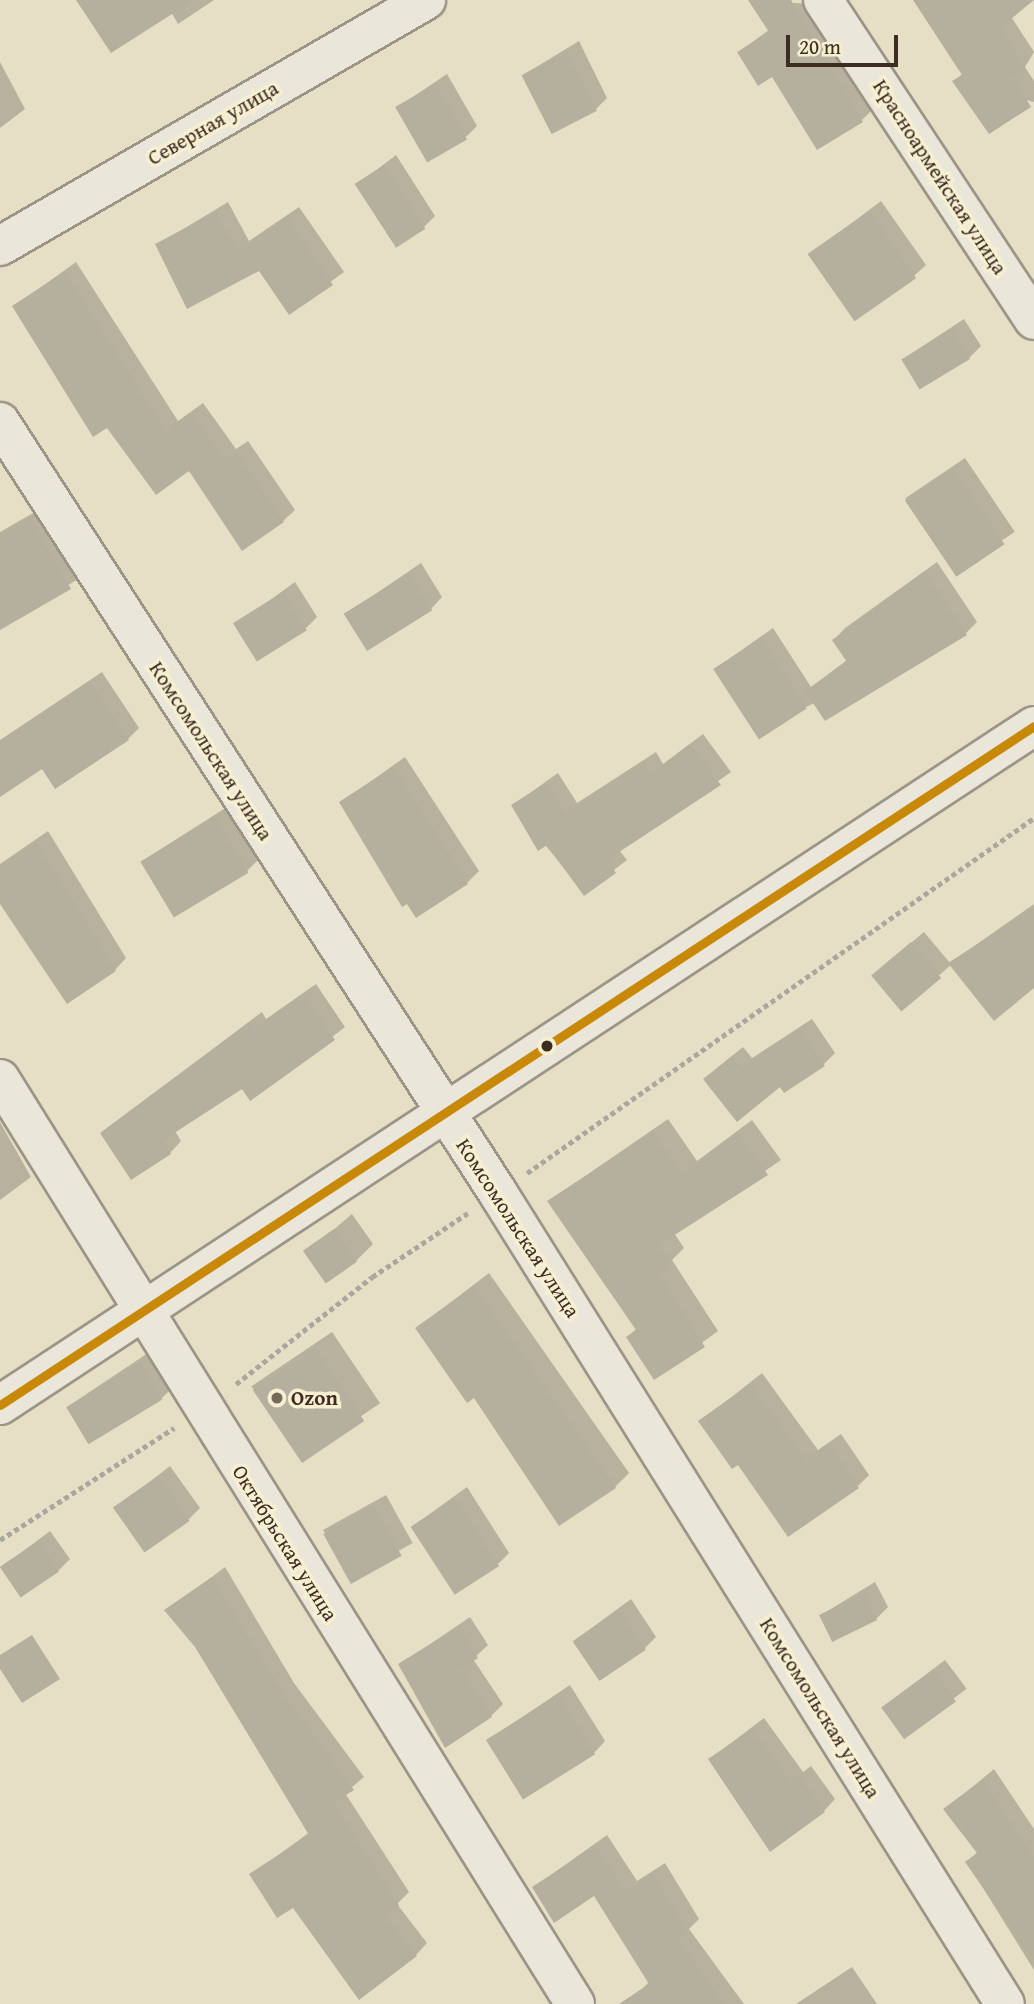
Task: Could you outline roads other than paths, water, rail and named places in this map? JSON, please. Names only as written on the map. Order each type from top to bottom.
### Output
[{"type":"street","name":"Северная улица","points":[[0,246],[426,0]]},
{"type":"street","name":"Красноармейская улица","points":[[823,0],[1034,320]]},
{"type":"street","name":"Комсомольская улица","points":[[0,422],[442,1110],[1005,2004]]},
{"type":"street","points":[[0,1405],[144,1313],[442,1110],[1034,726]]},
{"type":"street","name":"Октябрьская улица","points":[[0,1079],[575,2004]]},
{"type":"place","name":"Ozon","points":[[277,1398]]}]
